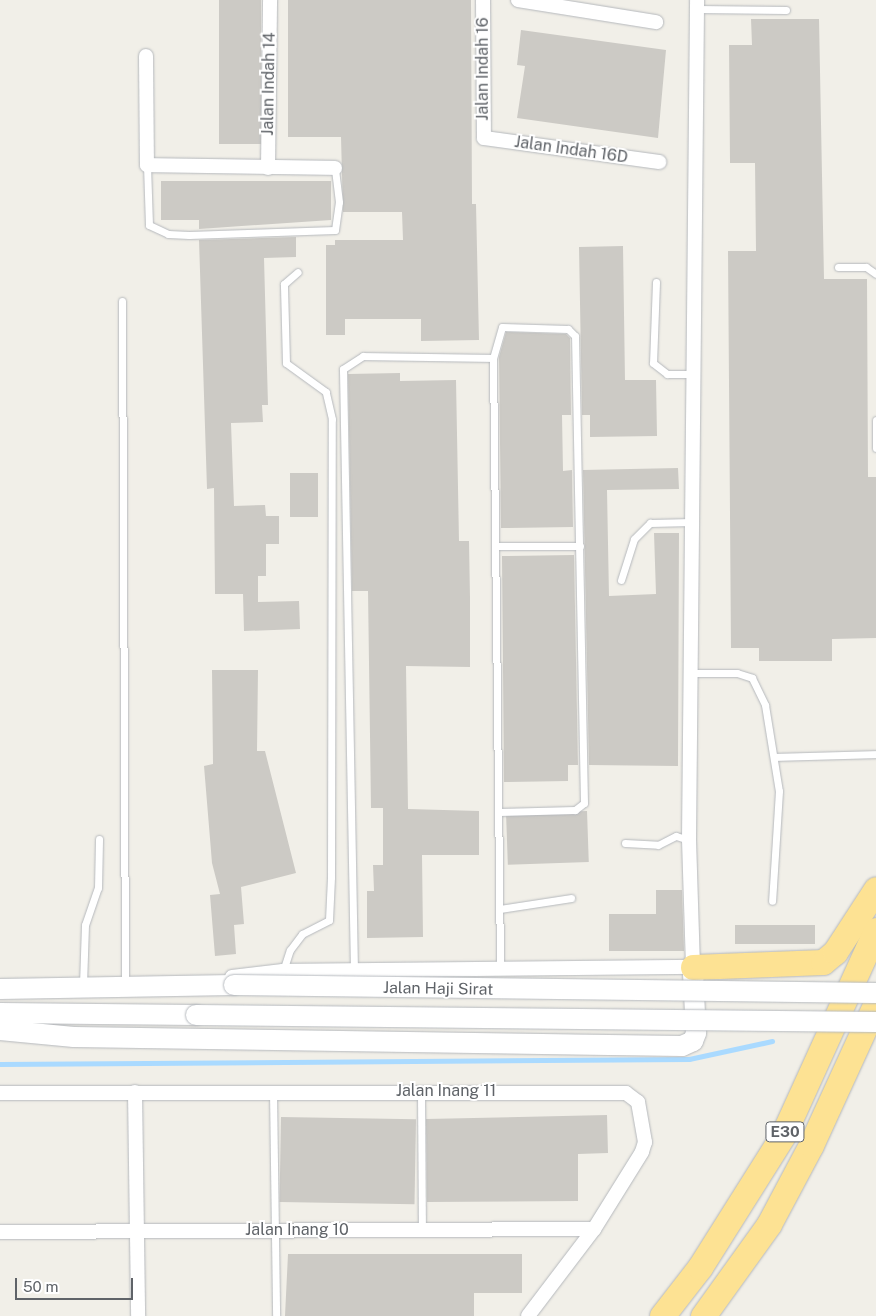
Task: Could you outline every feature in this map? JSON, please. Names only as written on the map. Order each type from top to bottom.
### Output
[{"type":"highway","points":[[693,967],[824,962],[835,952],[876,889]]},
{"type":"highway","name":"E30","points":[[662,1316],[700,1267],[784,1134],[876,930]]},
{"type":"highway","name":"E30","points":[[703,1316],[769,1224],[812,1145],[876,1003]]},
{"type":"main road","points":[[0,1030],[74,1037],[682,1046],[693,1042],[696,1033],[693,967]]},
{"type":"main road","name":"Jalan Haji Sirat","points":[[0,989],[234,985],[876,993]]},
{"type":"main road","name":"Jalan Haji Sirat","points":[[0,1013],[876,1022]]},
{"type":"street","name":"Jalan Indah 14","points":[[268,168],[270,0]]},
{"type":"street","name":"Jalan Indah 16","points":[[483,0],[484,138]]},
{"type":"street","points":[[518,0],[656,22]]},
{"type":"street","points":[[147,987],[283,971],[693,967],[689,840],[697,4]]},
{"type":"street","points":[[146,56],[148,165],[335,168]]},
{"type":"street","name":"Jalan Indah 16D","points":[[484,138],[659,162]]},
{"type":"street","name":"Jalan Inang 11","points":[[0,1093],[612,1090],[632,1097],[638,1102],[645,1142],[642,1152],[594,1229],[528,1316]]},
{"type":"street","points":[[135,1092],[138,1316]]},
{"type":"street","name":"Jalan Inang 10","points":[[0,1232],[594,1229]]},
{"type":"lane","points":[[697,4],[786,10]]},
{"type":"lane","points":[[148,165],[149,225],[162,232],[189,235],[335,230],[339,202],[335,168]]},
{"type":"lane","points":[[838,267],[866,267],[876,274]]},
{"type":"lane","points":[[283,971],[290,950],[302,934],[329,920],[331,877],[332,419],[326,392],[286,362],[284,284],[298,272]]},
{"type":"lane","points":[[656,282],[653,363],[667,374],[693,374]]},
{"type":"lane","points":[[122,301],[125,986]]},
{"type":"lane","points":[[499,812],[575,810],[584,803],[575,336],[568,329],[502,327],[493,358],[497,546],[500,970]]},
{"type":"lane","points":[[354,971],[343,369],[363,356],[493,358]]},
{"type":"lane","points":[[876,420],[876,448]]},
{"type":"lane","points":[[622,580],[634,539],[650,523],[692,522]]},
{"type":"lane","points":[[497,546],[580,546]]},
{"type":"lane","points":[[692,673],[737,673],[752,678],[765,705],[776,757],[779,791],[772,900]]},
{"type":"lane","points":[[776,757],[876,754]]},
{"type":"lane","points":[[625,843],[658,845],[676,836],[689,840]]},
{"type":"lane","points":[[84,988],[85,925],[98,888],[99,839]]},
{"type":"lane","points":[[500,909],[571,898]]},
{"type":"lane","points":[[421,1091],[422,1230]]},
{"type":"lane","points":[[273,1092],[276,1316]]},
{"type":"building","points":[[219,0],[261,0],[261,144],[219,144]]},
{"type":"building","points":[[288,0],[471,0],[472,204],[476,204],[479,340],[421,341],[421,319],[345,319],[345,335],[326,335],[326,245],[335,245],[335,240],[403,240],[402,212],[343,212],[341,137],[288,137]]},
{"type":"building","points":[[751,19],[819,19],[824,279],[867,279],[868,477],[876,477],[876,638],[832,639],[832,661],[759,661],[759,648],[731,648],[728,251],[756,251],[755,163],[730,163],[729,45],[752,45]]},
{"type":"building","points":[[521,30],[666,50],[658,138],[517,118],[525,66],[517,65]]},
{"type":"building","points":[[161,181],[331,181],[331,220],[199,229],[199,220],[161,220]]},
{"type":"building","points":[[296,237],[296,257],[264,258],[268,405],[262,405],[263,422],[231,423],[234,506],[265,505],[266,516],[279,516],[279,544],[266,544],[266,576],[258,576],[258,602],[299,601],[300,629],[244,631],[243,594],[215,594],[214,488],[207,489],[199,240]]},
{"type":"building","points":[[623,246],[625,380],[656,380],[657,436],[590,437],[590,415],[582,415],[579,247]]},
{"type":"building","points":[[506,332],[566,334],[570,338],[571,415],[562,415],[563,471],[572,470],[573,527],[501,528],[499,357]]},
{"type":"building","points":[[400,373],[400,381],[456,380],[459,541],[469,541],[470,667],[406,666],[408,809],[479,811],[479,855],[422,855],[423,937],[367,938],[367,891],[374,891],[373,865],[383,865],[383,808],[371,808],[368,591],[352,591],[348,374]]},
{"type":"building","points":[[678,468],[679,489],[607,490],[609,596],[656,594],[654,533],[679,533],[678,766],[589,765],[583,470]]},
{"type":"building","points":[[290,473],[318,473],[318,517],[290,517]]},
{"type":"building","points":[[574,555],[578,765],[568,765],[568,781],[504,782],[502,556]]},
{"type":"building","points":[[212,670],[258,670],[257,751],[265,751],[296,873],[241,887],[244,924],[234,925],[236,954],[215,956],[210,895],[220,894],[212,863],[204,766],[213,764]]},
{"type":"building","points":[[587,811],[589,862],[508,865],[506,814]]},
{"type":"building","points":[[656,890],[682,890],[684,951],[609,951],[609,914],[656,914]]},
{"type":"building","points":[[735,925],[815,925],[815,944],[735,944]]},
{"type":"building","points":[[607,1115],[608,1153],[578,1154],[578,1201],[427,1202],[426,1119]]},
{"type":"building","points":[[281,1117],[416,1119],[414,1204],[280,1202]]},
{"type":"building","points":[[288,1254],[522,1254],[522,1293],[474,1293],[474,1316],[285,1316]]},
{"type":"waterway","points":[[0,1064],[689,1059],[772,1041]]}]
